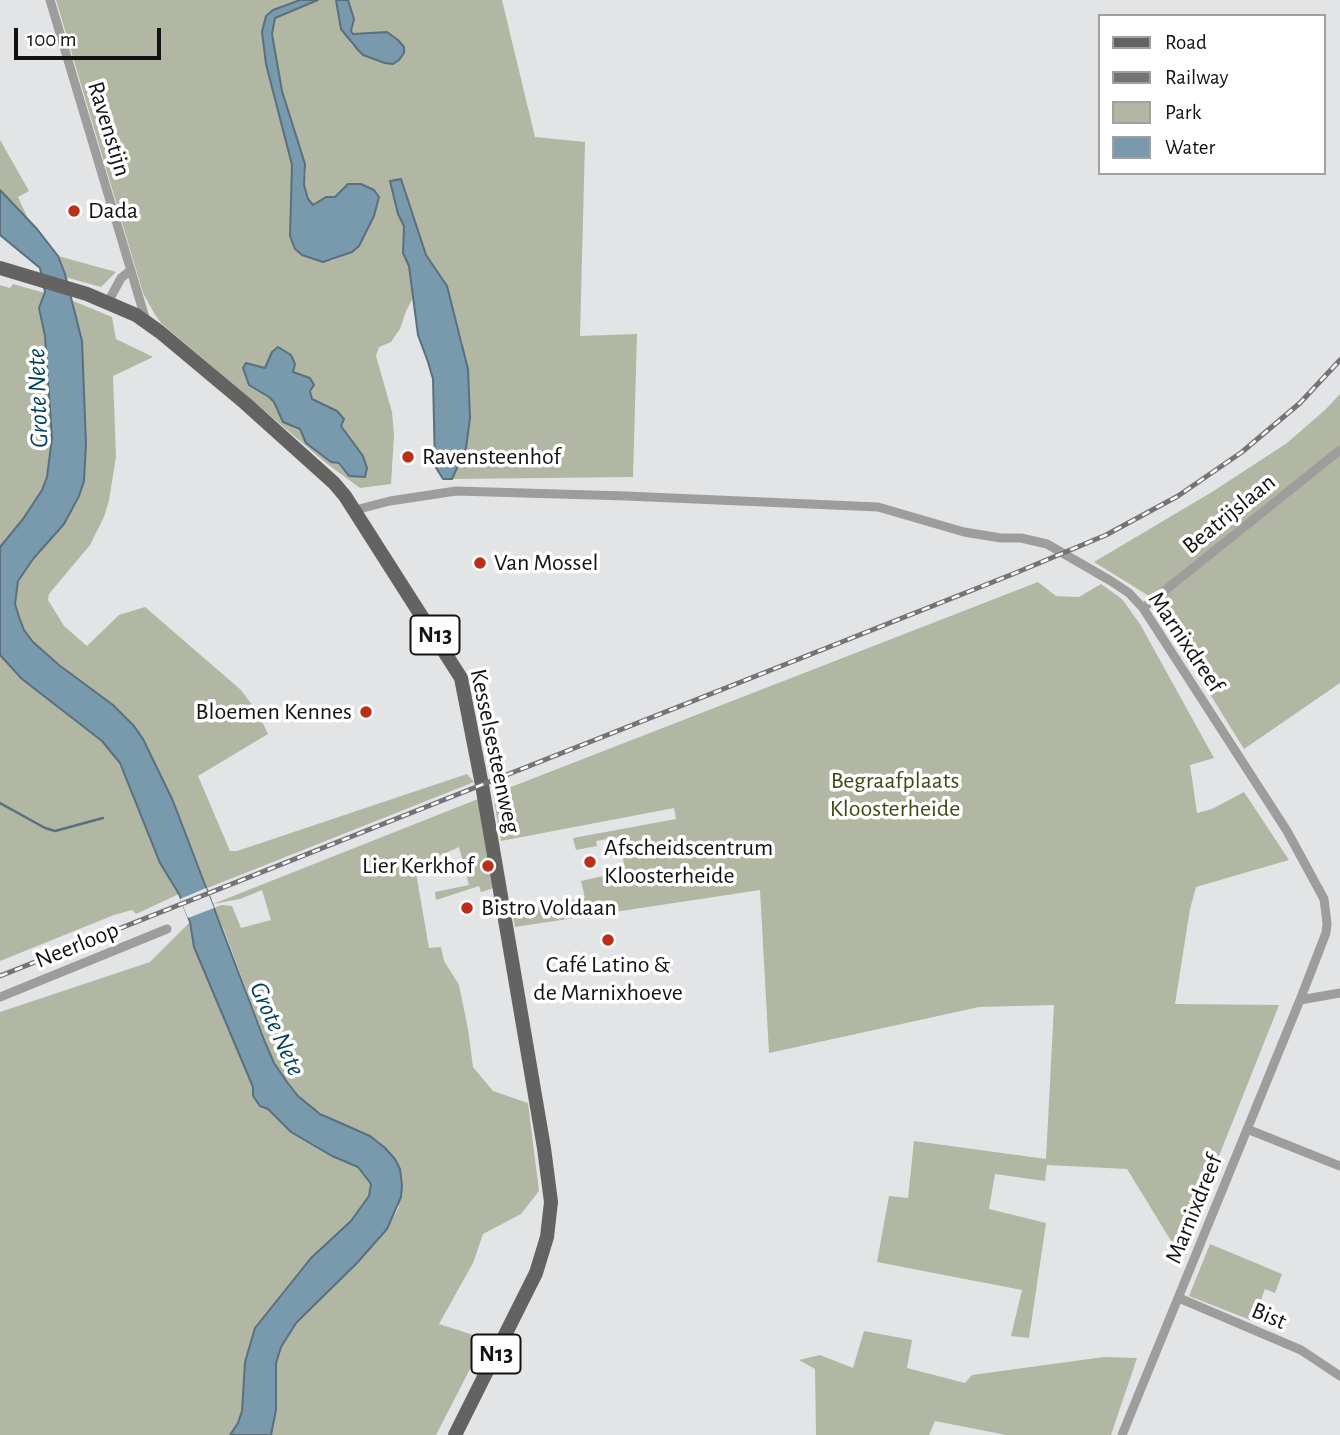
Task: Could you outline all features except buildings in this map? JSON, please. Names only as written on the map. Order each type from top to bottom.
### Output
[{"type":"main road","name":"Kesselsesteenweg","points":[[0,268],[108,302],[146,321],[207,370],[334,483],[355,510],[461,678],[482,785],[551,1202],[545,1245],[528,1290],[455,1435]]},
{"type":"street","name":"Ravenstijn","points":[[50,0],[146,321]]},
{"type":"street","points":[[108,302],[121,278],[131,270]]},
{"type":"street","name":"Beatrijslaan","points":[[1143,608],[1340,450]]},
{"type":"street","name":"Marnixdreef","points":[[355,510],[390,501],[456,491],[878,507],[964,532],[1021,538],[1047,544],[1111,580],[1143,608],[1287,831],[1324,900],[1327,914],[1325,933],[1300,1000],[1122,1435]]},
{"type":"street","name":"Neerloop","points":[[0,997],[167,929]]},
{"type":"street","points":[[1300,1000],[1340,993]]},
{"type":"street","points":[[1247,1129],[1340,1166]]},
{"type":"street","name":"Bist","points":[[1179,1298],[1301,1350],[1340,1376]]},
{"type":"green space","points":[[56,0],[300,0],[273,10],[266,16],[262,32],[266,64],[292,165],[290,236],[331,261],[352,252],[335,197],[326,197],[313,205],[308,199],[304,185],[306,172],[278,75],[272,34],[275,18],[318,0],[336,0],[351,44],[363,55],[385,63],[398,40],[390,36],[353,34],[351,31],[354,19],[348,0],[502,0],[535,137],[585,142],[580,336],[637,334],[633,477],[452,479],[457,467],[463,344],[447,286],[426,255],[401,179],[390,182],[404,226],[403,253],[409,265],[414,296],[400,329],[391,342],[379,347],[376,356],[392,412],[394,435],[391,484],[360,488],[326,463],[161,323],[143,293]],"holes":[[[272,352],[293,372],[310,378],[312,399],[337,411],[344,419],[341,426],[363,456],[361,478],[349,476],[338,463],[331,462],[306,443],[300,429],[283,422],[274,402],[261,390],[246,364],[266,368]]]},
{"type":"green space","points":[[0,140],[29,191],[18,197],[28,219],[0,190]]},
{"type":"green space","points":[[58,256],[116,272],[101,287],[65,277]]},
{"type":"green space","points":[[13,284],[45,293],[39,308],[45,336],[52,438],[47,477],[41,490],[23,519],[0,547],[0,285],[10,288]]},
{"type":"green space","points":[[71,300],[112,317],[116,339],[153,357],[113,376],[116,457],[109,500],[90,545],[49,594],[48,600],[64,626],[87,646],[119,615],[145,607],[241,690],[258,713],[268,734],[198,776],[230,851],[237,851],[467,774],[474,782],[205,889],[173,801],[143,739],[134,726],[33,642],[24,630],[15,605],[18,581],[33,559],[64,524],[84,481],[86,444],[82,341]]},
{"type":"green space","points":[[1340,394],[1340,683],[1244,749],[1149,596],[1094,562],[1212,492],[1287,443]]},
{"type":"green space","name":"Begraafplaats Kloosterheide","points":[[1038,582],[1056,596],[1079,597],[1101,584],[1122,599],[1140,624],[1214,758],[1190,765],[1197,813],[1212,809],[1244,792],[1289,860],[1196,887],[1175,1004],[1279,1005],[1182,1249],[1173,1244],[1127,1169],[1047,1165],[1045,1181],[995,1174],[989,1209],[1046,1223],[1029,1338],[1011,1336],[1022,1290],[877,1262],[889,1196],[908,1198],[914,1141],[1046,1159],[1054,1005],[979,1007],[769,1053],[760,890],[515,927],[512,912],[585,898],[581,881],[625,871],[619,837],[596,841],[597,846],[576,850],[573,838],[676,819],[674,808],[501,841],[493,794]]},
{"type":"green space","points":[[0,655],[22,679],[102,741],[112,752],[127,777],[160,863],[179,894],[136,914],[132,910],[114,915],[0,961]]},
{"type":"green space","points":[[478,799],[494,888],[481,892],[479,886],[436,900],[435,892],[469,885],[459,847],[415,867],[429,948],[441,947],[444,961],[459,985],[473,1067],[493,1091],[528,1103],[539,1191],[521,1214],[483,1234],[473,1263],[439,1324],[492,1341],[471,1367],[436,1435],[271,1435],[276,1410],[276,1363],[281,1347],[296,1323],[387,1229],[399,1207],[400,1169],[384,1147],[308,1106],[274,1063],[224,930],[213,908],[232,906],[241,928],[271,920],[262,890],[240,899],[213,904]]},
{"type":"green space","points":[[190,922],[194,947],[259,1106],[268,1109],[291,1132],[332,1156],[358,1167],[370,1179],[369,1196],[351,1221],[311,1258],[255,1328],[245,1362],[242,1411],[230,1435],[0,1435],[0,1012],[150,962]]},
{"type":"green space","points":[[1210,1244],[1282,1274],[1275,1293],[1265,1289],[1253,1321],[1189,1296]]},
{"type":"green space","points":[[864,1331],[912,1340],[907,1368],[965,1383],[972,1375],[1104,1357],[1137,1358],[1111,1435],[1006,1435],[935,1421],[929,1435],[816,1435],[815,1369],[799,1360],[820,1355],[853,1368]]},
{"type":"water","points":[[300,0],[318,0],[275,18],[272,34],[282,91],[305,164],[304,185],[308,199],[313,205],[326,197],[335,197],[348,184],[361,184],[374,190],[379,197],[374,216],[359,246],[352,252],[323,262],[302,255],[295,249],[290,236],[292,165],[266,64],[262,32],[266,16],[273,10]]},
{"type":"water","points":[[336,0],[348,0],[354,19],[351,31],[353,34],[387,32],[398,40],[404,47],[404,53],[399,60],[393,64],[385,63],[363,55],[341,29]]},
{"type":"water","points":[[401,179],[426,255],[447,286],[468,369],[470,418],[466,448],[452,479],[443,479],[435,466],[433,379],[418,335],[409,266],[403,253],[404,226],[398,214],[390,181]]},
{"type":"water","name":"Grote Nete","points":[[0,190],[58,256],[82,341],[86,444],[84,481],[64,524],[33,559],[18,581],[15,604],[24,630],[33,642],[59,665],[113,705],[143,739],[173,801],[265,1042],[274,1063],[287,1082],[298,1096],[320,1114],[370,1136],[395,1159],[400,1169],[401,1197],[387,1229],[296,1323],[281,1347],[276,1363],[276,1410],[271,1435],[230,1435],[242,1411],[245,1362],[255,1328],[311,1258],[351,1221],[369,1196],[371,1184],[358,1167],[332,1156],[291,1132],[268,1109],[260,1106],[253,1096],[253,1087],[194,947],[190,922],[179,894],[160,863],[120,763],[102,741],[22,679],[0,655],[0,547],[42,490],[47,477],[52,438],[45,336],[39,308],[45,292],[40,268],[0,235]]},
{"type":"water","points":[[278,347],[291,355],[295,364],[293,372],[310,378],[314,385],[310,391],[312,399],[337,411],[344,419],[341,426],[363,456],[367,468],[365,477],[349,476],[339,463],[331,462],[306,443],[300,429],[283,422],[274,402],[249,385],[243,368],[246,363],[265,368],[272,352]]},
{"type":"pier","points":[[206,888],[214,908],[188,918],[180,899]]},
{"type":"waterway","points":[[0,803],[55,831],[103,818]]},
{"type":"railway","points":[[0,976],[1106,535],[1178,496],[1242,452],[1300,403],[1340,360]]},
{"type":"place","name":"Dada","points":[[74,211]]},
{"type":"place","name":"Ravensteenhof","points":[[408,457]]},
{"type":"place","name":"Van Mossel","points":[[480,563]]},
{"type":"place","name":"Bloemen Kennes","points":[[366,712]]},
{"type":"place","name":"Afscheidscentrum Kloosterheide","points":[[590,862]]},
{"type":"place","name":"Lier Kerkhof","points":[[488,866]]},
{"type":"place","name":"Bistro Voldaan","points":[[467,908]]},
{"type":"place","name":"Café Latino & de Marnixhoeve","points":[[608,940]]}]
